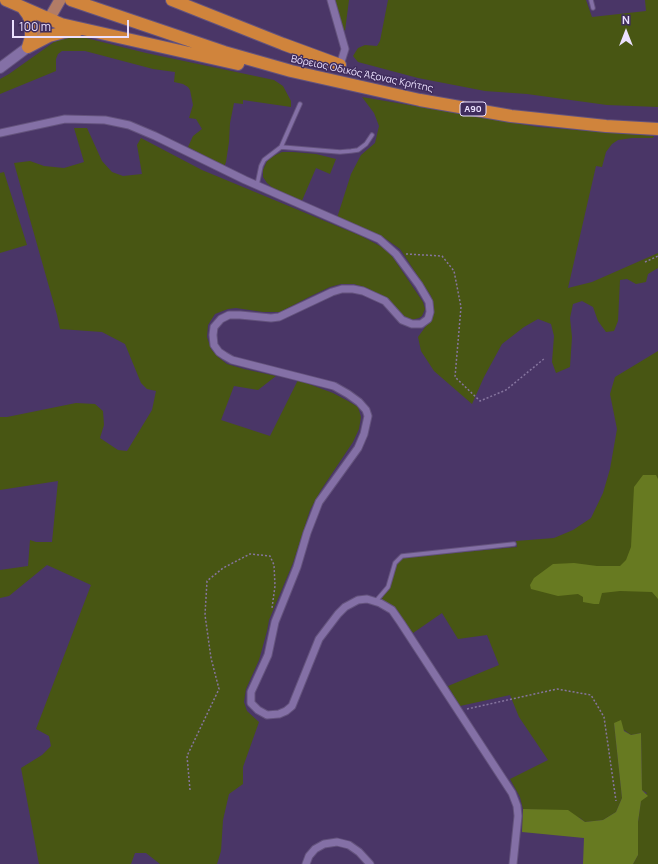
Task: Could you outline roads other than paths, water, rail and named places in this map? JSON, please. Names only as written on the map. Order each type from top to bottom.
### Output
[{"type":"highway","points":[[6,0],[61,24],[268,71],[291,71]]},
{"type":"highway","name":"Βόρειος Οδικός Άξονας Κρήτης","points":[[71,0],[224,52],[291,71],[420,100],[511,116],[599,126],[658,130]]},
{"type":"highway","points":[[172,0],[340,65]]},
{"type":"highway","points":[[23,8],[31,23],[31,37],[28,47]]},
{"type":"highway","points":[[28,47],[58,33],[68,31],[90,31]]},
{"type":"main road","points":[[0,68],[28,47],[41,33],[60,0]]},
{"type":"street","points":[[331,0],[345,49],[340,65]]},
{"type":"street","points":[[0,133],[65,119],[105,120],[129,125],[156,136],[257,185],[379,239],[396,254],[429,302],[430,312],[428,319],[421,324],[412,324],[402,320],[385,301],[363,291],[342,289],[332,292],[279,317],[271,318],[229,315],[221,319],[214,327],[214,345],[224,356],[232,360],[334,386],[359,402],[366,410],[368,416],[364,434],[358,448],[319,502],[307,533],[297,567],[275,622],[268,655],[251,692],[251,702],[262,713],[273,715],[286,711],[292,706],[318,639],[345,607],[358,600],[367,599],[376,601],[392,610],[512,793],[517,806],[518,816],[513,864]]},
{"type":"street","points":[[306,864],[308,856],[315,849],[324,844],[337,842],[349,845],[359,852],[370,864]]},
{"type":"lane","points":[[591,0],[593,8]]},
{"type":"lane","points":[[257,185],[261,166],[264,160],[281,147],[300,104]]},
{"type":"lane","points":[[281,147],[340,152],[358,150],[366,144],[372,135]]},
{"type":"lane","points":[[376,601],[388,587],[395,562],[402,556],[514,544]]}]
